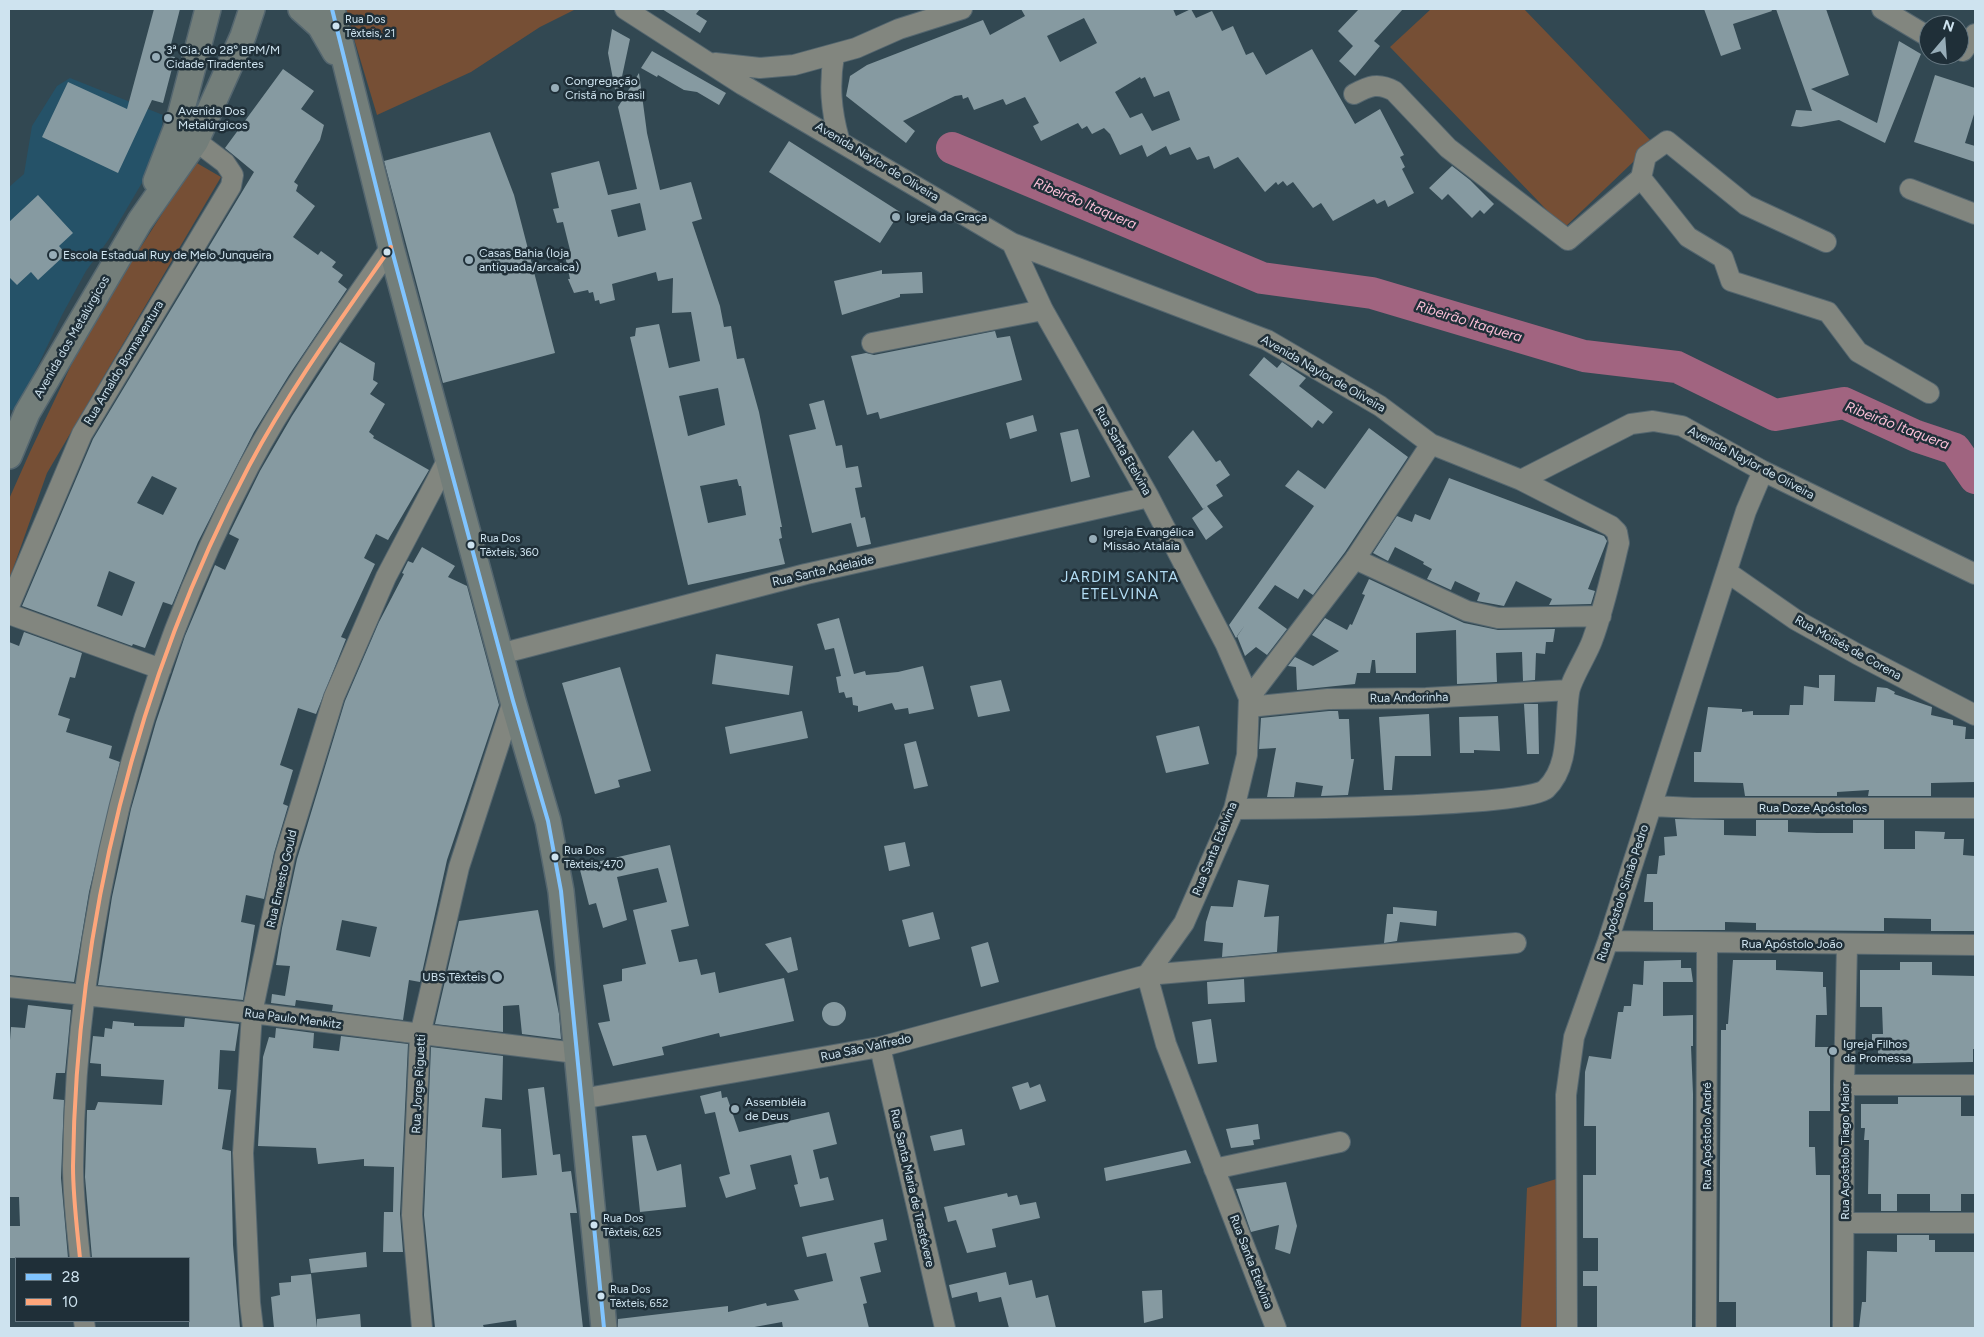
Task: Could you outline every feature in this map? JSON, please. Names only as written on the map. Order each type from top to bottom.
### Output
[{"type":"main road","name":"Avenida dos Metalúrgicos","points":[[140,221],[178,124],[208,9]]},
{"type":"main road","name":"Avenida dos Metalúrgicos","points":[[9,456],[28,412],[140,221],[196,141],[243,36],[252,9]]},
{"type":"main road","points":[[301,9],[320,26],[348,73]]},
{"type":"main road","points":[[332,9],[391,247],[551,838],[560,891],[604,1328]]},
{"type":"street","name":"Avenida Naylor de Oliveira","points":[[625,9],[708,62],[1012,243],[1267,340],[1380,406],[1431,444],[1521,480],[1631,424],[1653,421],[1682,426],[1763,471],[1975,574]]},
{"type":"street","points":[[899,29],[917,9]]},
{"type":"street","points":[[708,62],[760,68],[794,65],[834,55],[899,29],[962,9]]},
{"type":"street","points":[[1882,9],[1919,30]]},
{"type":"street","points":[[1969,46],[1975,34]]},
{"type":"street","points":[[834,55],[830,79],[832,113],[839,139]]},
{"type":"street","points":[[1354,94],[1371,85],[1384,86],[1394,91],[1448,148],[1568,240],[1641,178],[1646,156],[1667,141],[1746,205],[1826,242]]},
{"type":"street","name":"Rua Arnaldo Bonnaventura","points":[[9,606],[82,434],[231,186],[234,174],[225,162],[196,141]]},
{"type":"street","points":[[1641,178],[1688,237],[1723,258],[1731,280],[1828,312],[1858,352],[1929,393]]},
{"type":"street","points":[[1910,189],[1975,214]]},
{"type":"street","name":"Rua Santa Etelvina","points":[[1012,243],[1043,310],[1149,497],[1226,644],[1249,702],[1247,755],[1234,809],[1184,923],[1147,975],[1166,1044],[1276,1328]]},
{"type":"street","points":[[80,1257],[73,1168],[83,996],[111,838],[161,669],[208,552],[249,466],[297,383],[391,247]]},
{"type":"street","points":[[872,343],[1043,310]]},
{"type":"street","points":[[1249,702],[1355,559],[1431,444]]},
{"type":"street","name":"Rua Ernesto Gould","points":[[253,1328],[250,1303],[243,1153],[252,1013],[286,856],[334,697],[386,577],[448,459]]},
{"type":"street","name":"Rua Apóstolo Simão Pedro","points":[[1567,1328],[1566,1094],[1574,1037],[1608,941],[1746,511],[1763,471]]},
{"type":"street","points":[[1234,809],[1406,806],[1520,797],[1544,792],[1557,777],[1565,744],[1569,690],[1584,661],[1601,616],[1619,543],[1617,532],[1611,526],[1521,480]]},
{"type":"street","name":"Rua Santa Adelaide","points":[[500,654],[806,574],[1149,497]]},
{"type":"street","points":[[1355,559],[1467,611],[1498,618],[1601,616]]},
{"type":"street","name":"Rua Moisés de Corena","points":[[1727,572],[1796,620],[1975,715]]},
{"type":"street","points":[[9,614],[161,669]]},
{"type":"street","name":"Rua Andorinha","points":[[1249,702],[1426,698],[1569,690]]},
{"type":"street","name":"Rua Jorge Riguetti","points":[[422,1328],[412,1215],[420,1035],[459,867],[513,701]]},
{"type":"street","name":"Rua Doze Apóstolos","points":[[1652,806],[1693,808],[1975,808]]},
{"type":"street","name":"Rua Apóstolo João","points":[[1608,941],[1708,944],[1975,945]]},
{"type":"street","name":"Rua São Valfredo","points":[[581,1099],[880,1047],[1147,975],[1516,943]]},
{"type":"street","name":"Rua Apóstolo André","points":[[1706,1328],[1708,944]]},
{"type":"street","name":"Rua Apóstolo Tiago Maior","points":[[1844,1328],[1844,1085],[1847,945]]},
{"type":"street","name":"Rua Paulo Menkitz","points":[[9,987],[252,1013],[576,1053]]},
{"type":"street","name":"Rua Santa Maria de Trastévere","points":[[880,1047],[944,1328]]},
{"type":"street","points":[[1844,1085],[1975,1085]]},
{"type":"street","points":[[1214,1169],[1340,1142]]},
{"type":"street","points":[[1845,1222],[1975,1223]]},
{"type":"shaded area","points":[[345,9],[576,9],[540,27],[471,72],[377,115]]},
{"type":"shaded area","points":[[1431,9],[1524,9],[1653,143],[1564,228],[1390,47]]},
{"type":"shaded area","name":"Escola Estadual Ruy de Melo Junqueira","points":[[70,78],[163,115],[162,127],[153,164],[109,239],[86,271],[62,315],[16,412],[9,409],[9,187],[24,174],[32,126],[57,86]]},
{"type":"shaded area","points":[[195,162],[221,177],[47,473],[9,580],[9,499],[74,359],[118,283]]},
{"type":"shaded area","points":[[1566,1176],[1558,1328],[1521,1328],[1527,1188]]},
{"type":"building","points":[[154,9],[180,9],[168,56],[175,57],[163,103],[152,100],[118,173],[42,137],[68,82],[127,109]]},
{"type":"building","points":[[662,9],[700,9],[696,14],[707,21],[700,33]]},
{"type":"building","points":[[1021,9],[1173,9],[1176,16],[1191,9],[1196,18],[1212,11],[1222,31],[1233,26],[1246,55],[1253,52],[1266,75],[1312,49],[1355,124],[1380,109],[1404,155],[1400,157],[1405,167],[1402,169],[1414,193],[1388,207],[1385,200],[1377,204],[1374,199],[1333,221],[1321,203],[1313,208],[1293,182],[1287,186],[1283,181],[1278,185],[1276,182],[1265,192],[1238,157],[1214,169],[1209,156],[1197,160],[1190,147],[1170,155],[1166,146],[1147,157],[1142,145],[1120,155],[1110,134],[1104,128],[1092,134],[1087,126],[1082,129],[1078,123],[1041,141],[1033,126],[1039,123],[1025,97],[1006,105],[1003,99],[974,110],[968,97],[963,99],[962,95],[955,96],[903,121],[915,131],[906,143],[846,96],[850,76],[867,65],[983,20],[990,35],[1025,16]],"holes":[[[1084,18],[1097,43],[1060,62],[1047,36]],[[1140,77],[1141,79],[1145,77],[1154,97],[1169,91],[1180,120],[1152,131],[1142,113],[1130,118],[1115,92]]]},
{"type":"building","points":[[1359,9],[1403,9],[1374,41],[1380,46],[1355,76],[1339,61],[1353,46],[1338,31]]},
{"type":"building","points":[[1704,9],[1771,9],[1772,11],[1733,24],[1741,49],[1721,56]]},
{"type":"building","points":[[1776,9],[1826,9],[1849,75],[1811,89],[1877,123],[1899,41],[1919,53],[1919,59],[1885,143],[1839,120],[1801,127],[1791,126],[1796,110],[1812,111]]},
{"type":"building","points":[[612,29],[630,39],[617,100],[608,53]]},
{"type":"building","points":[[652,51],[726,93],[719,105],[697,92],[684,90],[658,75],[657,77],[641,68]]},
{"type":"building","points":[[283,69],[314,91],[301,109],[324,125],[320,140],[294,182],[298,185],[296,191],[315,206],[293,237],[318,255],[321,251],[336,262],[332,267],[343,275],[338,282],[347,289],[289,375],[254,432],[198,542],[172,605],[163,602],[145,648],[133,644],[132,646],[22,606],[93,439],[254,172],[225,148]],"holes":[[[152,476],[177,488],[163,515],[137,503]],[[109,571],[135,582],[122,616],[97,606]]]},
{"type":"building","points":[[639,73],[647,133],[660,190],[691,182],[702,219],[692,222],[720,306],[724,327],[731,326],[737,359],[744,358],[759,412],[782,527],[780,527],[782,538],[779,539],[785,564],[688,585],[630,337],[635,336],[636,328],[659,324],[669,368],[700,361],[691,312],[672,313],[673,278],[658,281],[656,272],[612,284],[615,300],[600,304],[599,300],[595,301],[593,292],[589,293],[588,290],[574,293],[568,279],[570,279],[564,251],[570,250],[563,222],[557,223],[553,209],[559,208],[551,173],[599,161],[608,195],[637,189],[618,107]],"holes":[[[640,203],[646,230],[618,237],[611,210]],[[718,388],[725,425],[688,436],[679,396]],[[737,479],[739,486],[741,486],[746,515],[708,523],[700,486]]]},
{"type":"building","points":[[1935,75],[1975,88],[1975,111],[1965,143],[1975,146],[1975,162],[1914,142]]},
{"type":"building","name":"Casas Bahia (loja antiquada/arcaica)","points":[[490,132],[514,195],[555,353],[443,383],[384,161]]},
{"type":"building","points":[[789,141],[900,212],[880,243],[769,172]]},
{"type":"building","points":[[1452,166],[1470,180],[1494,204],[1484,214],[1480,210],[1472,218],[1448,194],[1442,200],[1429,188]]},
{"type":"building","points":[[38,195],[73,233],[59,246],[66,254],[38,280],[31,272],[17,285],[9,277],[9,222]]},
{"type":"building","points":[[882,270],[882,274],[922,272],[923,293],[900,294],[900,297],[842,315],[834,281]]},
{"type":"building","points":[[995,331],[997,338],[1010,336],[1022,380],[880,419],[878,412],[867,415],[851,356],[866,353],[874,355]]},
{"type":"building","points":[[340,342],[375,363],[373,380],[378,383],[370,394],[385,404],[369,432],[374,436],[373,438],[429,470],[388,540],[376,534],[364,558],[375,564],[341,637],[346,639],[316,714],[298,708],[280,765],[293,770],[283,804],[288,806],[274,853],[264,899],[246,895],[241,922],[255,925],[243,1000],[98,985],[112,897],[131,809],[156,722],[185,636],[215,565],[225,570],[239,539],[229,534],[260,471],[292,416]]},
{"type":"building","points":[[1264,357],[1277,368],[1282,362],[1306,378],[1299,386],[1333,412],[1323,424],[1318,420],[1312,428],[1249,375]]},
{"type":"building","points":[[824,400],[836,446],[842,445],[846,468],[858,466],[862,487],[855,488],[861,518],[865,517],[871,544],[857,547],[851,523],[812,533],[789,435],[816,429],[809,404]]},
{"type":"building","points":[[1033,415],[1037,431],[1010,439],[1006,423]]},
{"type":"building","points":[[1369,428],[1408,457],[1345,552],[1313,595],[1304,589],[1298,599],[1275,585],[1258,608],[1287,629],[1267,655],[1256,647],[1245,656],[1237,636],[1236,638],[1229,625],[1314,506],[1285,486],[1298,470],[1325,489]]},
{"type":"building","points":[[1078,429],[1090,477],[1071,482],[1060,433]]},
{"type":"building","points":[[1193,430],[1216,462],[1220,460],[1230,475],[1216,485],[1223,496],[1207,506],[1223,527],[1206,540],[1192,518],[1206,507],[1203,509],[1168,457]]},
{"type":"building","points":[[1449,478],[1604,536],[1607,541],[1588,589],[1595,591],[1591,604],[1549,605],[1552,599],[1516,581],[1504,606],[1477,601],[1480,593],[1455,581],[1451,590],[1427,579],[1432,569],[1423,564],[1424,562],[1395,547],[1388,561],[1373,553],[1397,516],[1412,522],[1415,514],[1430,520]]},
{"type":"building","points":[[422,547],[455,566],[448,577],[467,586],[499,705],[447,860],[420,982],[409,980],[403,1020],[332,1011],[333,1005],[296,1000],[295,1006],[271,1003],[272,994],[285,996],[290,966],[276,965],[282,928],[297,859],[345,701],[379,622],[404,574],[402,573],[408,561],[413,563]],"holes":[[[342,920],[377,927],[370,957],[336,950]]]},
{"type":"building","points":[[1369,579],[1464,623],[1498,630],[1555,629],[1553,642],[1546,642],[1545,654],[1536,653],[1535,680],[1523,681],[1522,652],[1496,653],[1497,682],[1457,684],[1456,630],[1416,633],[1416,673],[1376,673],[1375,660],[1372,660],[1370,673],[1357,673],[1355,684],[1297,690],[1296,667],[1288,666],[1295,657],[1313,666],[1339,651],[1312,635],[1325,618],[1347,630],[1350,624],[1352,625],[1365,595],[1362,594]]},
{"type":"building","points":[[839,618],[854,674],[865,671],[866,675],[898,672],[923,666],[934,709],[909,714],[908,708],[895,710],[892,703],[858,712],[858,706],[853,705],[852,697],[846,698],[844,692],[839,693],[836,677],[841,676],[834,648],[825,650],[817,624]]},
{"type":"building","points":[[24,632],[82,653],[75,678],[70,677],[58,715],[70,719],[66,732],[112,746],[109,758],[120,762],[89,892],[74,982],[9,975],[9,642],[19,646]]},
{"type":"building","points":[[716,654],[793,666],[789,695],[712,684]]},
{"type":"building","points":[[620,667],[651,771],[618,780],[620,787],[595,794],[562,683]]},
{"type":"building","points":[[1819,675],[1835,675],[1834,701],[1875,702],[1877,687],[1887,688],[1895,692],[1894,694],[1932,707],[1931,715],[1953,720],[1953,725],[1966,727],[1965,739],[1975,739],[1975,782],[1931,783],[1931,796],[1868,796],[1869,790],[1837,792],[1837,796],[1745,796],[1743,783],[1694,782],[1694,752],[1701,752],[1708,707],[1742,709],[1742,712],[1753,711],[1753,715],[1789,715],[1790,705],[1803,705],[1804,686],[1819,688]]},
{"type":"building","points":[[1001,680],[1010,711],[978,717],[970,686]]},
{"type":"building","points":[[1524,704],[1538,704],[1539,754],[1527,754]]},
{"type":"building","points":[[802,711],[808,738],[730,754],[725,727]]},
{"type":"building","points":[[1338,711],[1339,719],[1349,719],[1351,759],[1354,759],[1348,795],[1321,796],[1323,786],[1296,782],[1294,797],[1267,797],[1276,748],[1259,749],[1261,718]]},
{"type":"building","points":[[1429,714],[1431,756],[1395,756],[1392,790],[1384,790],[1379,717]]},
{"type":"building","points":[[1498,716],[1500,751],[1474,750],[1474,753],[1460,753],[1459,717]]},
{"type":"building","points":[[1199,726],[1209,764],[1166,773],[1156,736]]},
{"type":"building","points":[[916,741],[928,786],[914,789],[904,744]]},
{"type":"building","points":[[1675,819],[1724,820],[1724,835],[1756,836],[1756,820],[1788,820],[1788,832],[1853,833],[1853,820],[1884,820],[1884,849],[1915,849],[1915,831],[1945,832],[1944,839],[1964,839],[1963,855],[1975,856],[1975,931],[1931,931],[1931,919],[1884,918],[1884,931],[1756,930],[1756,923],[1725,922],[1725,930],[1653,930],[1653,902],[1644,902],[1647,874],[1657,874],[1659,856],[1665,855],[1664,837],[1677,836]]},
{"type":"building","points":[[905,842],[910,866],[889,871],[884,846]]},
{"type":"building","points":[[670,845],[689,926],[671,930],[679,962],[697,959],[701,975],[715,972],[719,993],[784,978],[794,1021],[720,1037],[719,1033],[662,1047],[664,1055],[613,1066],[598,1023],[610,1021],[603,985],[622,981],[622,969],[646,964],[633,910],[667,902],[658,868],[617,877],[627,920],[603,928],[596,903],[589,905],[579,866]]},
{"type":"building","points":[[1238,880],[1269,885],[1264,917],[1279,916],[1277,952],[1222,957],[1223,943],[1204,941],[1206,922],[1211,906],[1233,907]]},
{"type":"building","points":[[1393,907],[1437,911],[1436,926],[1400,922],[1397,941],[1384,943],[1387,914],[1393,914]]},
{"type":"building","name":"UBS Têxteis","points":[[538,910],[559,1014],[561,1039],[522,1034],[519,1005],[503,1006],[503,1032],[435,1024],[459,921]]},
{"type":"building","points":[[933,912],[940,939],[909,947],[902,920]]},
{"type":"building","points":[[791,937],[798,970],[788,973],[765,944]]},
{"type":"building","points":[[988,942],[999,982],[981,987],[971,947]]},
{"type":"building","points":[[1681,960],[1681,968],[1691,968],[1693,982],[1663,982],[1663,1016],[1693,1015],[1693,1046],[1691,1046],[1693,1094],[1692,1328],[1597,1328],[1597,1286],[1583,1286],[1583,1271],[1598,1271],[1598,1238],[1583,1238],[1583,1175],[1596,1175],[1596,1126],[1584,1126],[1585,1072],[1589,1056],[1611,1059],[1618,1012],[1623,1012],[1624,1006],[1631,1006],[1633,984],[1643,985],[1644,961]]},
{"type":"building","points":[[1733,960],[1776,960],[1776,970],[1823,972],[1823,987],[1826,987],[1827,1015],[1816,1015],[1815,1047],[1830,1047],[1830,1111],[1809,1111],[1809,1147],[1815,1147],[1816,1175],[1830,1175],[1830,1328],[1736,1328],[1736,1302],[1719,1302],[1721,1030],[1726,1030],[1726,1024],[1728,1024]]},
{"type":"building","points":[[1900,962],[1932,962],[1932,975],[1975,976],[1975,1049],[1973,1049],[1973,1062],[1883,1064],[1883,1054],[1878,1054],[1878,1049],[1872,1049],[1872,1034],[1883,1034],[1882,1007],[1860,1007],[1860,970],[1900,970]]},
{"type":"building","points":[[1244,979],[1245,1002],[1208,1004],[1207,982]]},
{"type":"building","points":[[834,1002],[843,1005],[846,1014],[843,1023],[834,1026],[825,1023],[822,1014],[825,1005]]},
{"type":"building","points":[[28,1005],[71,1010],[65,1073],[56,1073],[53,1099],[64,1100],[61,1178],[68,1257],[9,1258],[9,1226],[20,1226],[19,1197],[9,1197],[9,1053],[11,1027],[25,1028]]},
{"type":"building","points":[[185,1018],[239,1024],[235,1051],[220,1050],[218,1089],[231,1090],[222,1149],[231,1151],[233,1245],[240,1328],[189,1328],[190,1257],[92,1257],[85,1177],[87,1110],[95,1110],[98,1102],[162,1105],[164,1080],[101,1076],[101,1064],[90,1063],[93,1036],[104,1037],[105,1028],[112,1029],[113,1021],[134,1023],[134,1026],[184,1027]]},
{"type":"building","points":[[1211,1019],[1217,1062],[1198,1064],[1192,1022]]},
{"type":"building","points":[[276,1028],[314,1033],[313,1048],[339,1051],[341,1036],[408,1044],[400,1214],[403,1252],[383,1252],[384,1212],[393,1212],[394,1167],[364,1166],[364,1159],[318,1164],[316,1148],[258,1146],[263,1057],[269,1037],[275,1038]]},
{"type":"building","points":[[431,1047],[503,1056],[502,1100],[485,1098],[482,1127],[501,1129],[502,1178],[537,1175],[528,1089],[544,1087],[553,1155],[560,1154],[562,1172],[571,1171],[577,1213],[570,1213],[583,1328],[517,1328],[516,1320],[483,1325],[484,1328],[435,1328],[424,1215]]},
{"type":"building","points":[[1028,1082],[1030,1088],[1040,1084],[1046,1101],[1020,1110],[1012,1087]]},
{"type":"building","points":[[721,1091],[722,1098],[727,1097],[739,1132],[829,1112],[837,1144],[813,1150],[820,1179],[828,1177],[834,1200],[800,1207],[794,1185],[798,1184],[791,1155],[750,1165],[756,1189],[726,1198],[719,1177],[730,1174],[715,1112],[705,1114],[700,1096]]},
{"type":"building","points":[[1898,1097],[1961,1097],[1961,1116],[1975,1116],[1974,1194],[1961,1194],[1961,1211],[1930,1211],[1930,1194],[1897,1194],[1897,1211],[1881,1211],[1881,1194],[1868,1194],[1869,1140],[1864,1140],[1865,1128],[1861,1128],[1861,1104],[1898,1104]]},
{"type":"building","points":[[1258,1124],[1260,1139],[1253,1140],[1254,1145],[1231,1148],[1226,1129]]},
{"type":"building","points":[[962,1129],[965,1145],[934,1151],[930,1136]]},
{"type":"building","points":[[646,1135],[657,1171],[681,1164],[686,1207],[640,1212],[632,1136]]},
{"type":"building","points":[[1186,1150],[1191,1163],[1106,1181],[1104,1168]]},
{"type":"building","points":[[1286,1182],[1297,1226],[1290,1254],[1275,1249],[1279,1225],[1251,1232],[1236,1189]]},
{"type":"building","points":[[1007,1193],[1008,1197],[1017,1195],[1020,1205],[1036,1202],[1040,1218],[992,1229],[996,1247],[967,1253],[956,1220],[948,1222],[944,1207]]},
{"type":"building","points":[[883,1219],[887,1240],[874,1243],[881,1272],[860,1277],[867,1303],[863,1304],[869,1328],[783,1328],[782,1322],[749,1328],[618,1328],[618,1319],[728,1306],[728,1312],[766,1303],[767,1306],[799,1300],[794,1290],[833,1281],[826,1253],[807,1257],[802,1237]]},
{"type":"building","points":[[1897,1235],[1929,1235],[1929,1240],[1935,1240],[1935,1252],[1974,1252],[1975,1328],[1859,1328],[1862,1302],[1866,1302],[1867,1251],[1897,1252]]},
{"type":"building","points":[[366,1252],[367,1267],[311,1273],[309,1259]]},
{"type":"building","points":[[1006,1272],[1009,1285],[1032,1280],[1036,1298],[1048,1295],[1056,1328],[1009,1328],[1001,1297],[979,1302],[977,1292],[952,1298],[949,1285]]},
{"type":"building","points":[[311,1274],[317,1328],[274,1328],[271,1297],[280,1295],[279,1283],[291,1282],[291,1276]]},
{"type":"building","points":[[1162,1290],[1163,1318],[1144,1323],[1142,1291]]},
{"type":"building","points":[[360,1314],[361,1328],[317,1328],[317,1319]]},
{"type":"waterway","name":"Ribeirão Itaquera","points":[[952,148],[1262,278],[1372,293],[1584,356],[1677,367],[1775,415],[1844,403],[1916,436],[1955,449],[1975,478]]},
{"type":"transit line","name":"28","points":[[332,9],[391,247],[513,701],[548,821],[561,891],[604,1328]]},
{"type":"transit line","name":"10","points":[[80,1257],[74,1201],[73,1166],[77,1076],[86,985],[100,895],[120,806],[144,718],[174,632],[209,548],[249,466],[281,409],[391,247]]},
{"type":"place","name":"Rua Dos Têxteis, 21","points":[[336,26]]},
{"type":"place","name":"3ª Cia. do 28º BPM/M Cidade Tiradentes","points":[[156,57]]},
{"type":"place","name":"Congregação Cristã no Brasil","points":[[555,88]]},
{"type":"place","name":"Avenida Dos Metalúrgicos","points":[[168,118]]},
{"type":"place","name":"Igreja da Graça","points":[[896,217]]},
{"type":"place","name":"Escola Estadual Ruy de Melo Junqueira","points":[[53,255]]},
{"type":"place","name":"Casas Bahia (loja antiquada/arcaica)","points":[[469,260]]},
{"type":"place","name":"Igreja Evangélica Missão Atalaia","points":[[1093,539]]},
{"type":"place","name":"Rua Dos Têxteis, 360","points":[[471,545]]},
{"type":"place","name":"Rua Dos Têxteis, 470","points":[[555,857]]},
{"type":"place","name":"UBS Têxteis","points":[[497,977]]},
{"type":"place","name":"Igreja Filhos da Promessa","points":[[1833,1051]]},
{"type":"place","name":"Assembléia de Deus","points":[[735,1109]]},
{"type":"place","name":"Rua Dos Têxteis, 625","points":[[594,1225]]},
{"type":"place","name":"Rua Dos Têxteis, 652","points":[[601,1296]]},
{"type":"district","name":"JARDIM SANTA ETELVINA","points":[[1120,586]]}]
